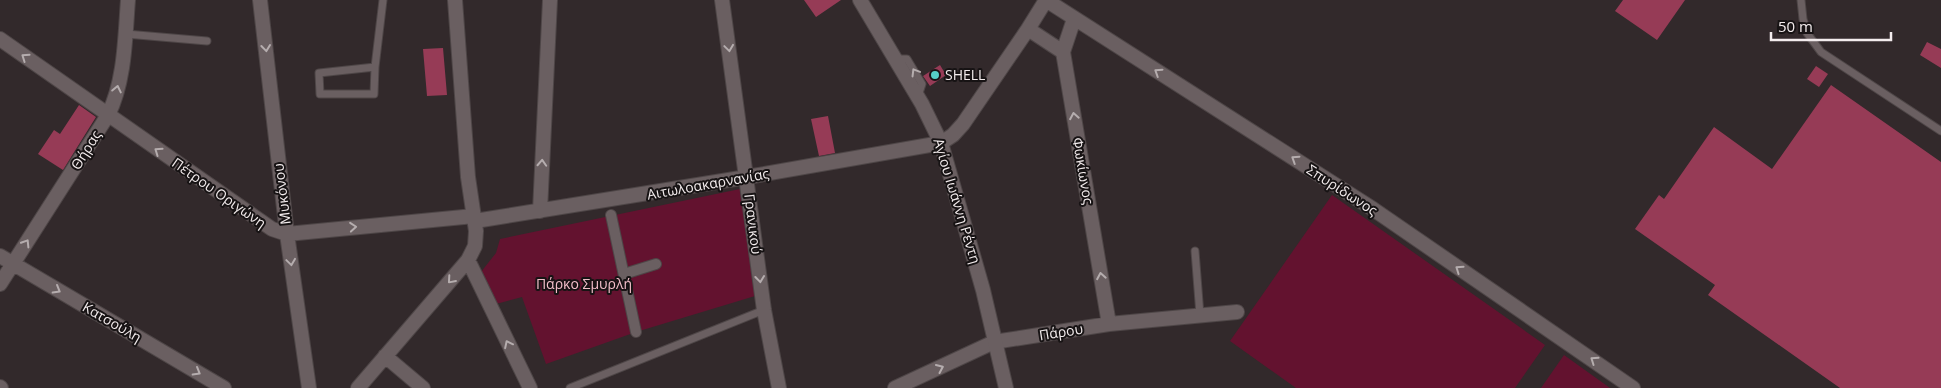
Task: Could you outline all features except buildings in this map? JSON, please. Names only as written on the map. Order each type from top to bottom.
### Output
[{"type":"street","name":"Θήρας","points":[[0,284],[108,115],[116,93],[126,34],[128,0]]},
{"type":"street","name":"Μυκόνου","points":[[260,0],[287,234],[309,388]]},
{"type":"street","points":[[358,388],[468,260],[476,242],[468,177],[455,0]]},
{"type":"street","points":[[540,211],[550,0]]},
{"type":"street","name":"Γρανικού","points":[[722,0],[764,310],[779,388]]},
{"type":"street","name":"Αγίου Ιωάννη Ρέντη","points":[[860,0],[918,97],[941,143],[983,290],[1006,388]]},
{"type":"street","points":[[941,143],[964,124],[1046,0]]},
{"type":"street","name":"Σπυρίδωνος","points":[[1046,0],[1373,209],[1633,388]]},
{"type":"street","name":"Φωκίωνος","points":[[1074,19],[1063,52],[1109,324]]},
{"type":"street","points":[[1028,29],[1063,52]]},
{"type":"street","name":"Πέτρου Οριγώνη","points":[[0,39],[272,229],[287,234],[474,219]]},
{"type":"street","name":"Αιτωλοακαρνανίας","points":[[474,219],[540,211],[941,143]]},
{"type":"street","points":[[611,215],[636,332]]},
{"type":"street","name":"Κατσούλη","points":[[0,256],[224,388]]},
{"type":"street","points":[[468,260],[530,388]]},
{"type":"street","points":[[624,274],[656,264]]},
{"type":"street","name":"Πάρου","points":[[895,388],[994,342],[1109,324],[1237,312]]},
{"type":"street","points":[[385,356],[423,388]]},
{"type":"lane","points":[[375,67],[319,73],[320,94],[374,94],[375,67],[383,0]]},
{"type":"lane","points":[[1801,0],[1805,26],[1811,39],[1821,52],[1941,131]]},
{"type":"lane","points":[[126,34],[207,41]]},
{"type":"lane","points":[[1195,251],[1200,315]]},
{"type":"lane","points":[[570,388],[764,310]]},
{"type":"green space","name":"Πάρκο Σµυρλή","points":[[740,189],[755,296],[636,332],[546,364],[522,297],[496,304],[481,272],[496,253],[500,239]]},
{"type":"green space","points":[[1332,195],[1545,345],[1515,388],[1296,388],[1230,341]]},
{"type":"green space","points":[[1564,355],[1610,388],[1541,388]]},
{"type":"place","name":"SHELL","points":[[935,75]]}]
